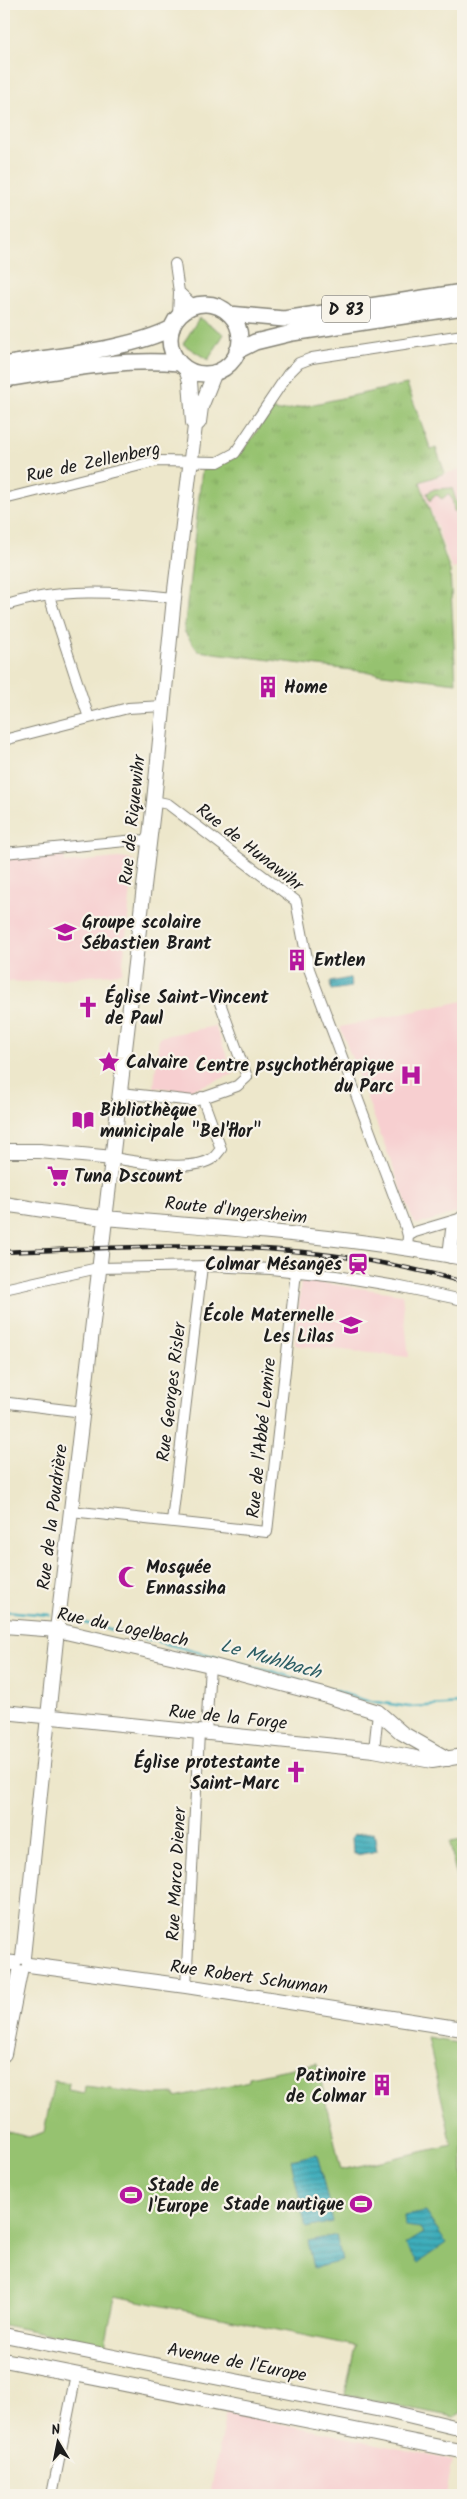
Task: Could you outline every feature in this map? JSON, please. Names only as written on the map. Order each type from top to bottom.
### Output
[{"type":"main road","name":"D 83","points":[[229,314],[284,319],[463,292]]},
{"type":"main road","points":[[4,365],[122,344],[155,336],[194,306],[213,306],[229,314],[239,332],[237,351],[225,368],[215,372],[196,373],[183,366],[128,361],[109,362],[4,379]]},
{"type":"main road","name":"D 83","points":[[237,351],[255,342],[284,334],[463,307]]},
{"type":"main road","points":[[175,322],[170,343],[183,366]]},
{"type":"street","points":[[174,264],[179,292],[175,322]]},
{"type":"street","points":[[179,292],[194,306]]},
{"type":"street","name":"Rue de Zellenberg","points":[[4,499],[157,461],[218,462],[235,453],[288,374],[299,363],[312,358],[463,335]]},
{"type":"street","name":"Rue de Riquewihr","points":[[183,366],[190,381],[191,420],[195,426]]},
{"type":"street","name":"Rue de Riquewihr","points":[[104,1218],[154,801],[174,598],[190,462],[195,426],[215,372]]},
{"type":"street","points":[[4,606],[49,596],[99,592],[174,598]]},
{"type":"street","points":[[49,596],[89,718]]},
{"type":"street","points":[[4,740],[128,708],[163,706]]},
{"type":"street","name":"Rue de Hunawihr","points":[[154,801],[168,804],[296,901],[310,969],[408,1242]]},
{"type":"street","points":[[4,853],[136,840],[149,841]]},
{"type":"street","points":[[120,1093],[194,1101],[237,1086],[247,1077],[220,1003]]},
{"type":"street","points":[[4,1151],[40,1151],[172,1165],[197,1164],[214,1158],[221,1148],[202,1097]]},
{"type":"street","name":"Route d'Ingersheim","points":[[4,1204],[104,1218],[161,1220],[408,1242],[457,1257]]},
{"type":"street","name":"Rue de la Poudrière","points":[[4,2054],[18,1964],[48,1716],[56,1630],[84,1412],[104,1218]]},
{"type":"street","points":[[408,1242],[462,1218]]},
{"type":"street","points":[[457,1257],[453,1230],[462,1218]]},
{"type":"street","points":[[4,1289],[98,1268],[202,1266],[296,1272],[396,1286],[463,1300]]},
{"type":"street","name":"Rue Georges Risler","points":[[172,1521],[202,1266]]},
{"type":"street","name":"Rue de l'Abbé Lemire","points":[[71,1511],[268,1532],[296,1272]]},
{"type":"street","points":[[9,1403],[84,1412]]},
{"type":"street","name":"Rue du Logelbach","points":[[4,1626],[56,1630],[210,1665],[324,1695],[378,1712],[402,1733],[448,1759]]},
{"type":"street","name":"Rue Marco Diener","points":[[186,1986],[194,1827],[210,1665]]},
{"type":"street","name":"Rue de la Forge","points":[[4,1712],[374,1750],[432,1761],[448,1759]]},
{"type":"street","points":[[374,1750],[378,1712]]},
{"type":"street","points":[[448,1759],[463,1756]]},
{"type":"street","name":"Rue Robert Schuman","points":[[18,1964],[186,1986],[463,2029]]},
{"type":"street","name":"Avenue de l'Europe","points":[[4,2335],[454,2427],[463,2427]]},
{"type":"street","points":[[4,2360],[462,2454],[459,2440],[463,2431]]},
{"type":"street","points":[[52,2495],[76,2374]]},
{"type":"shaded area","points":[[463,468],[463,566],[452,569],[421,482]]},
{"type":"shaded area","name":"Groupe scolaire Sébastien Brant","points":[[64,853],[65,863],[119,858],[134,860],[122,973],[28,982],[4,981],[4,859]]},
{"type":"shaded area","name":"Centre psychothérapique du Parc","points":[[463,1001],[463,1211],[419,1224],[414,1223],[340,1027]]},
{"type":"shaded area","points":[[215,1026],[234,1074],[188,1091],[154,1087],[159,1037]]},
{"type":"shaded area","name":"École Maternelle Les Lilas","points":[[301,1280],[402,1294],[409,1357],[295,1345]]},
{"type":"shaded area","points":[[226,2412],[453,2460],[446,2495],[210,2495]]},
{"type":"green space","points":[[199,318],[224,334],[208,360],[183,344]]},
{"type":"green space","points":[[407,384],[431,450],[436,448],[445,473],[420,482],[450,571],[456,683],[198,651],[184,631],[202,470],[216,467],[236,456],[251,439],[272,408],[277,412]]},
{"type":"green space","points":[[452,488],[460,513],[454,511],[452,499],[448,494],[442,499],[437,495],[433,496],[430,501],[427,493],[434,489]]},
{"type":"green space","points":[[463,1840],[463,1897],[460,1898],[450,1842]]},
{"type":"green space","points":[[428,2038],[463,2044],[463,2411],[454,2417],[345,2395],[355,2346],[115,2296],[105,2345],[4,2325],[4,2131],[29,2137],[44,2132],[54,2081],[69,2083],[68,2090],[84,2093],[85,2086],[156,2095],[175,2094],[175,2097],[249,2081],[249,2077],[317,2063],[341,2170],[452,2145]]},
{"type":"water","points":[[350,978],[351,987],[331,990],[330,982]]},
{"type":"water","points":[[374,1832],[377,1851],[357,1855],[353,1853],[352,1837],[354,1834]]},
{"type":"water","points":[[317,2154],[333,2222],[306,2228],[291,2160]]},
{"type":"water","points":[[425,2212],[446,2243],[418,2263],[405,2244],[423,2233],[420,2228],[405,2226],[404,2216]]},
{"type":"water","points":[[336,2235],[342,2261],[314,2268],[308,2241]]},
{"type":"waterway","name":"Le Muhlbach","points":[[4,1611],[50,1615]]},
{"type":"waterway","name":"Le Muhlbach","points":[[73,1620],[275,1672],[364,1700],[409,1707],[463,1704]]},
{"type":"railway","points":[[4,1252],[121,1247],[235,1248],[291,1251],[348,1257],[463,1282]]},
{"type":"place","name":"Home","points":[[268,687]]},
{"type":"place","name":"Groupe scolaire Sébastien Brant","points":[[65,932]]},
{"type":"place","name":"Entlen","points":[[297,960]]},
{"type":"place","name":"Église Saint-Vincent de Paul","points":[[88,1007]]},
{"type":"place","name":"Calvaire","points":[[109,1062]]},
{"type":"place","name":"Centre psychothérapique du Parc","points":[[411,1075]]},
{"type":"place","name":"Bibliothèque municipale \"Bel'flor\"","points":[[83,1120]]},
{"type":"place","name":"Tuna Dscount","points":[[58,1176]]},
{"type":"place","name":"Colmar Mésanges","points":[[358,1264]]},
{"type":"place","name":"École Maternelle Les Lilas","points":[[351,1325]]},
{"type":"place","name":"Mosquée Ennassiha","points":[[129,1577]]},
{"type":"place","name":"Église protestante Saint-Marc","points":[[296,1772]]},
{"type":"place","name":"Patinoire de Colmar","points":[[382,2085]]},
{"type":"place","name":"Stade de l'Europe","points":[[131,2195]]},
{"type":"place","name":"Stade nautique","points":[[361,2204]]}]
